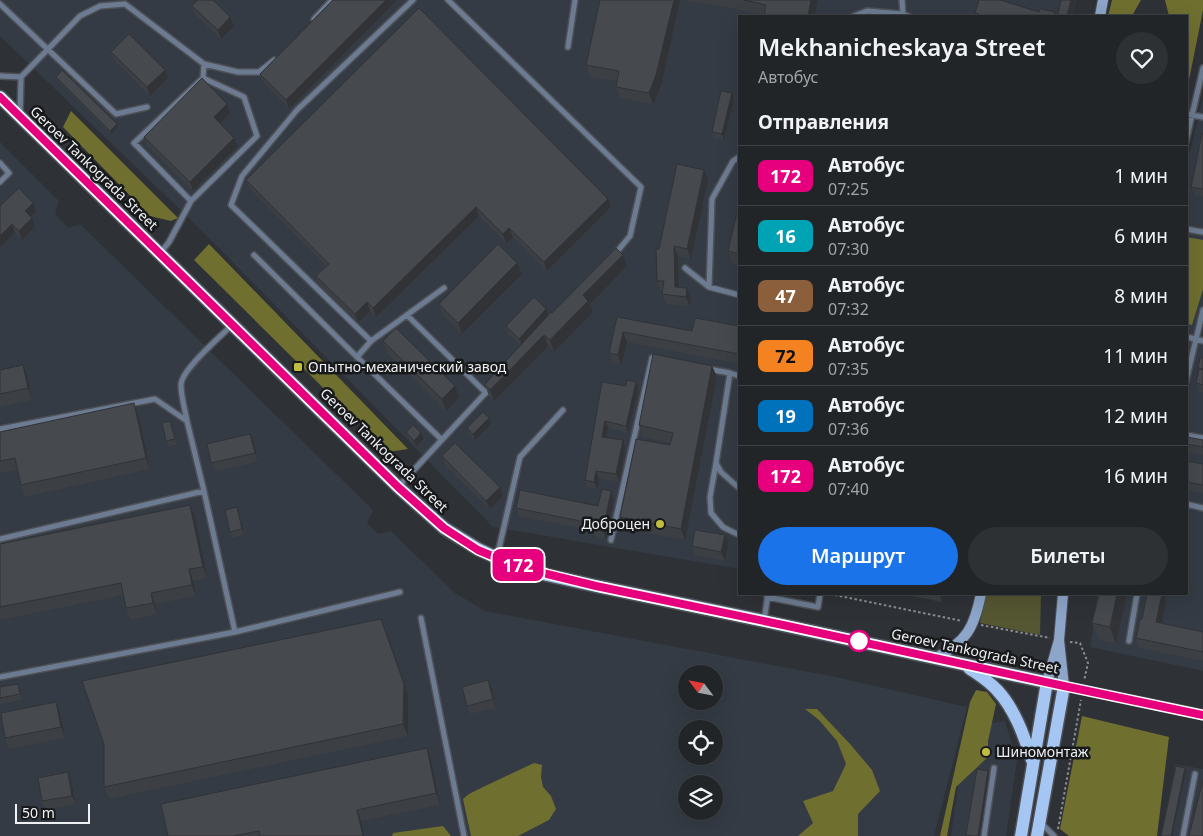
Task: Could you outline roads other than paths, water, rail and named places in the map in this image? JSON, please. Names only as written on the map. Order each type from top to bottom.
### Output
[{"type":"main road","name":"Geroev Tankograda Street","points":[[0,97],[398,487],[444,528],[478,550],[547,574],[596,586],[1064,686]]},
{"type":"main road","points":[[960,663],[984,678],[1007,702],[1017,721],[1033,763]]},
{"type":"main road","points":[[1021,836],[1047,682]]},
{"type":"main road","points":[[1038,836],[1064,686]]},
{"type":"street","points":[[1100,15],[1104,0]]},
{"type":"street","points":[[936,658],[952,649],[964,637],[973,624],[981,595]]},
{"type":"street","points":[[1047,682],[1059,640],[1063,595]]},
{"type":"street","points":[[1059,640],[1064,686]]},
{"type":"street","name":"Geroev Tankograda Street","points":[[1064,686],[1203,715]]},
{"type":"lane","points":[[307,26],[332,0]]},
{"type":"lane","points":[[371,341],[231,206],[242,176],[297,110],[413,0]]},
{"type":"lane","points":[[448,0],[641,187],[630,236],[610,259]]},
{"type":"lane","points":[[568,47],[575,0]]},
{"type":"lane","points":[[856,15],[866,11],[906,15],[902,0]]},
{"type":"lane","points":[[0,4],[116,114],[147,107]]},
{"type":"lane","points":[[20,117],[21,77],[80,16],[100,6],[125,4],[204,64],[238,72],[258,72],[276,59]]},
{"type":"lane","points":[[191,201],[134,143],[203,78],[204,64]]},
{"type":"lane","points":[[1203,68],[1189,114],[1203,117]]},
{"type":"lane","points":[[0,76],[21,77]]},
{"type":"lane","points":[[159,254],[169,242],[191,201],[257,136],[244,97],[203,78]]},
{"type":"lane","points":[[708,287],[712,199],[733,161],[738,158]]},
{"type":"lane","points":[[0,163],[9,173],[0,182]]},
{"type":"lane","points":[[1188,229],[1203,232]]},
{"type":"lane","points":[[254,255],[442,440]]},
{"type":"lane","points":[[685,268],[708,287],[738,296]]},
{"type":"lane","points":[[357,358],[371,341],[444,288]]},
{"type":"lane","points":[[1188,373],[1203,310]]},
{"type":"lane","points":[[407,315],[486,393]]},
{"type":"lane","points":[[232,325],[190,366],[181,384],[187,421],[235,632]]},
{"type":"lane","points":[[1188,337],[1203,341]]},
{"type":"lane","points":[[611,540],[652,358],[661,360]]},
{"type":"lane","points":[[700,368],[738,376]]},
{"type":"lane","points":[[730,373],[710,498],[712,513],[723,527],[738,534]]},
{"type":"lane","points":[[398,487],[492,386]]},
{"type":"lane","points":[[0,429],[155,399],[187,421]]},
{"type":"lane","points":[[497,558],[520,457],[562,410]]},
{"type":"lane","points":[[1188,434],[1203,438]]},
{"type":"lane","points":[[716,463],[721,472],[738,487]]},
{"type":"lane","points":[[0,539],[204,491]]},
{"type":"lane","points":[[1188,504],[1203,508]]},
{"type":"lane","points":[[0,677],[235,632],[400,592]]},
{"type":"lane","points":[[764,621],[767,596],[818,607],[820,595]]},
{"type":"lane","points":[[1129,641],[1138,595]]},
{"type":"lane","points":[[421,618],[464,836]]},
{"type":"lane","points":[[984,836],[994,768]]},
{"type":"lane","points":[[1183,836],[1195,774]]},
{"type":"lane","points":[[1040,822],[1055,836]]},
{"type":"place","name":"Опытно-механический завод","points":[[298,367]]},
{"type":"place","name":"Доброцен","points":[[660,524]]},
{"type":"place","name":"Шиномонтаж","points":[[986,752]]}]
